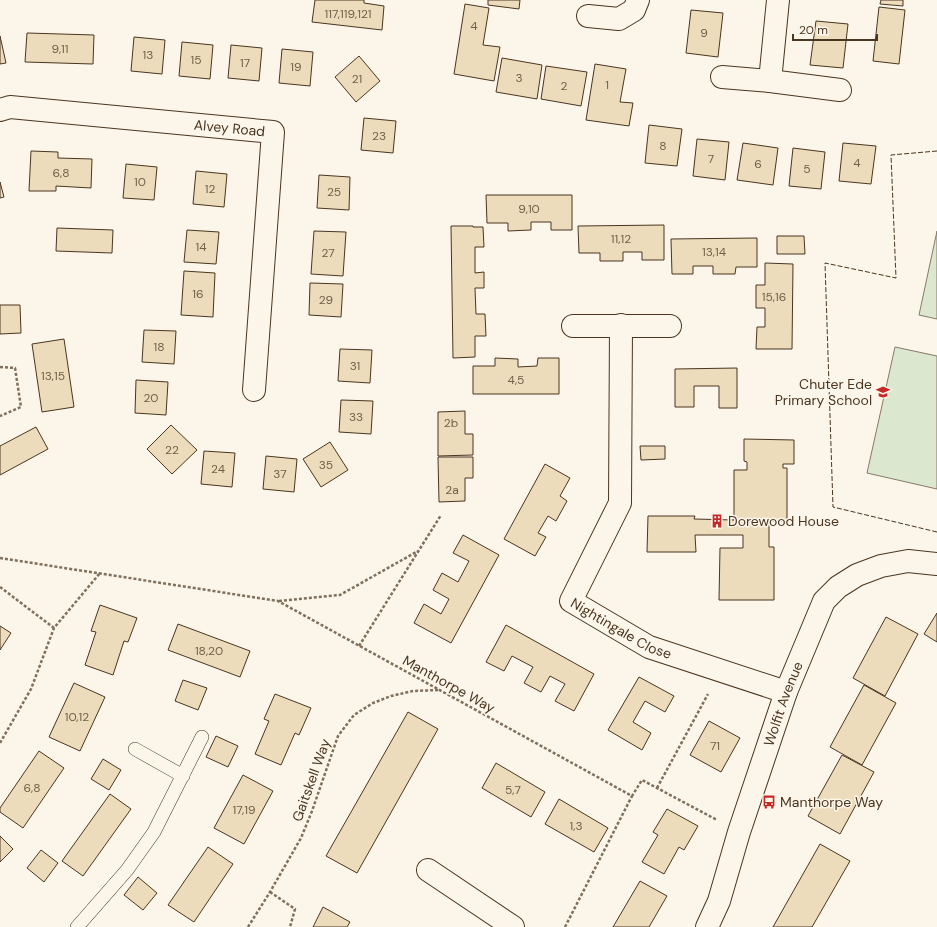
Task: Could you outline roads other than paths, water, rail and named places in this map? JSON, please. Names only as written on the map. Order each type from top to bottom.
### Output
[{"type":"street","points":[[588,16],[619,19],[634,10],[638,0]]},
{"type":"street","points":[[770,81],[778,0]]},
{"type":"street","points":[[722,77],[770,81],[840,90]]},
{"type":"street","name":"Alvey Road","points":[[0,110],[10,107],[273,132],[254,390]]},
{"type":"street","name":"Nightingale Close","points":[[621,325],[620,503],[571,601],[649,647],[786,692]]},
{"type":"street","points":[[573,326],[670,326]]},
{"type":"street","name":"Wolfit Avenue","points":[[707,927],[720,901],[739,832],[786,692],[824,601],[838,587],[857,575],[881,566],[908,561],[937,564]]},
{"type":"street","points":[[428,870],[513,927]]},
{"type":"lane","points":[[77,927],[127,870],[154,832],[202,737]]},
{"type":"lane","points":[[135,749],[183,776]]},
{"type":"place","name":"Chuter Ede Primary School","points":[[883,392]]},
{"type":"place","name":"Dorewood House","points":[[717,521]]},
{"type":"place","name":"Manthorpe Way","points":[[769,802]]}]
